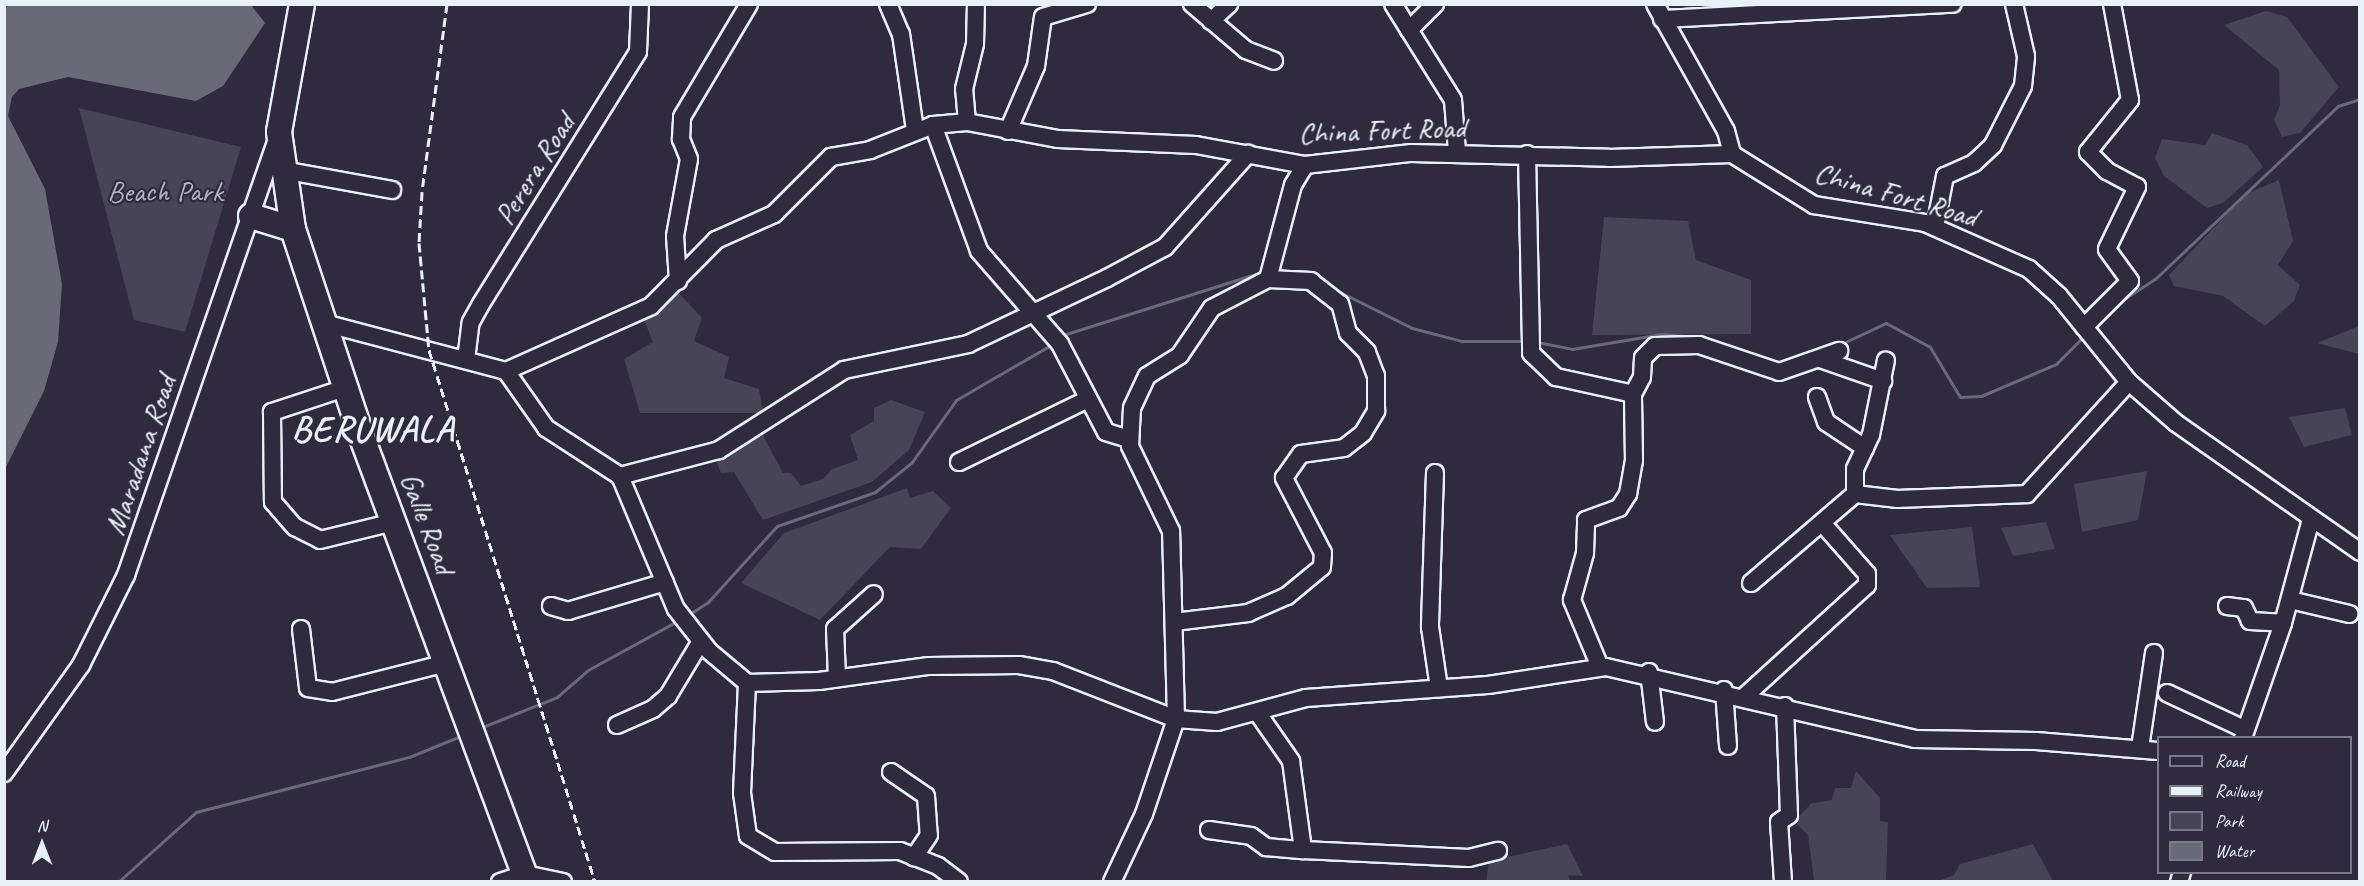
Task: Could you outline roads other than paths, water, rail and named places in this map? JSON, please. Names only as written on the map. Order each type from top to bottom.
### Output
[{"type":"highway","name":"Galle Road","points":[[302,4],[279,132],[293,230],[345,388],[466,710],[526,878]]},
{"type":"highway","points":[[251,216],[293,230]]},
{"type":"street","name":"Perera Road","points":[[466,360],[471,322],[481,304],[638,52],[640,4]]},
{"type":"street","points":[[678,281],[675,236],[689,159],[681,139],[682,117],[749,4]]},
{"type":"street","points":[[888,4],[901,34],[915,130]]},
{"type":"street","points":[[967,122],[964,89],[975,44],[975,4]]},
{"type":"street","points":[[1008,131],[1036,66],[1042,17],[1087,4]]},
{"type":"street","points":[[1192,4],[1246,50],[1274,61]]},
{"type":"street","points":[[1211,21],[1229,4]]},
{"type":"street","points":[[1393,4],[1453,100],[1457,152]]},
{"type":"street","points":[[1409,30],[1435,4]]},
{"type":"street","points":[[1732,154],[1726,131],[1658,12],[1953,4]]},
{"type":"street","points":[[1935,226],[1945,176],[1974,163],[1993,145],[2023,86],[2026,56],[2014,4]]},
{"type":"street","points":[[2088,333],[2130,281],[2107,249],[2137,187],[2107,171],[2088,152],[2130,100],[2112,4]]},
{"type":"street","name":"China Fort Road","points":[[506,371],[651,306],[716,240],[774,214],[831,157],[870,150],[915,130],[933,125],[967,122],[1008,131],[1248,154],[1305,165],[1457,152],[1609,158],[1732,154],[1814,205],[1935,226],[2029,269],[2129,382],[2176,423],[2360,552]]},
{"type":"street","points":[[933,125],[979,251],[1032,309],[1060,344],[1106,432],[1129,439]]},
{"type":"street","name":"Maradana Road","points":[[4,773],[81,665],[126,575],[279,132]]},
{"type":"street","points":[[620,476],[719,450],[844,370],[968,344],[1032,309],[1165,247],[1248,154]]},
{"type":"street","points":[[1527,154],[1531,353],[1556,377],[1634,394]]},
{"type":"street","points":[[1268,279],[1293,185],[1305,165]]},
{"type":"street","points":[[283,170],[392,190]]},
{"type":"street","points":[[1112,882],[1144,814],[1176,719],[1171,531],[1129,439],[1132,408],[1147,376],[1179,356],[1212,308],[1268,279],[1311,281],[1340,304],[1348,333],[1367,352],[1376,376],[1376,411],[1363,433],[1344,448],[1301,454],[1284,478],[1323,553],[1322,567],[1287,596],[1248,613],[1174,622]]},
{"type":"street","points":[[324,323],[506,371],[546,428],[620,476],[664,582],[701,641],[747,683],[837,678],[940,665],[1019,665],[1053,671],[1176,719],[1217,722],[1306,698],[1439,688],[1600,667],[1649,672],[1915,739],[2140,748],[2157,751]]},
{"type":"street","points":[[1600,667],[1572,600],[1585,552],[1586,520],[1626,503],[1634,461],[1634,394],[1642,377],[1643,358],[1655,346],[1699,345],[1769,372],[1820,359],[1839,351]]},
{"type":"street","points":[[1820,359],[1882,381]]},
{"type":"street","points":[[1751,583],[1823,524],[1855,494],[1855,470],[1865,448],[1886,360]]},
{"type":"street","points":[[1855,494],[1898,499],[2027,494],[2129,382]]},
{"type":"street","points":[[345,388],[272,412],[273,502],[295,527],[320,540],[394,522]]},
{"type":"street","points":[[1817,397],[1826,422],[1865,448]]},
{"type":"street","points":[[959,462],[1088,399]]},
{"type":"street","points":[[1435,473],[1430,627],[1439,688]]},
{"type":"street","points":[[2167,693],[2243,733],[2283,623],[2312,519]]},
{"type":"street","points":[[1745,696],[1867,585],[1867,574],[1823,524]]},
{"type":"street","points":[[551,606],[568,611],[664,582]]},
{"type":"street","points":[[837,678],[835,630],[874,594]]},
{"type":"street","points":[[2290,600],[2349,614]]},
{"type":"street","points":[[2227,606],[2244,608],[2250,621],[2283,623]]},
{"type":"street","points":[[301,629],[308,688],[332,692],[447,663]]},
{"type":"street","points":[[617,725],[653,709],[668,696],[701,641]]},
{"type":"street","points":[[2140,748],[2154,653]]},
{"type":"street","points":[[1649,672],[1655,722]]},
{"type":"street","points":[[747,683],[742,793],[748,836],[775,852],[900,851],[959,882]]},
{"type":"street","points":[[1724,690],[1728,746]]},
{"type":"street","points":[[1783,882],[1779,822],[1788,815],[1785,706]]},
{"type":"street","points":[[1257,712],[1292,761],[1303,850]]},
{"type":"street","points":[[891,772],[926,796],[929,835],[914,857]]},
{"type":"street","points":[[1209,830],[1251,836],[1266,846],[1303,850],[1469,858],[1498,851]]},
{"type":"street","points":[[500,882],[526,878],[563,882]]},
{"type":"water","points":[[5,4],[251,5],[265,23],[223,86],[196,101],[68,77],[19,89],[12,97],[8,116],[45,189],[62,284],[58,342],[44,391],[5,469]]},
{"type":"waterway","points":[[2124,299],[2155,279],[2338,106],[2360,99]]},
{"type":"waterway","points":[[1276,271],[1308,274]]},
{"type":"waterway","points":[[1063,335],[1259,273]]},
{"type":"waterway","points":[[1334,289],[1412,328],[1462,341],[1521,341]]},
{"type":"waterway","points":[[1839,345],[1886,323],[1930,347],[1960,397],[1981,396],[2056,364],[2084,336]]},
{"type":"waterway","points":[[1537,342],[1572,349],[1662,334],[1695,337]]},
{"type":"waterway","points":[[1701,338],[1735,349]]},
{"type":"waterway","points":[[688,615],[708,602],[777,526],[875,492],[912,462],[956,400],[1051,345]]},
{"type":"waterway","points":[[480,728],[557,697],[588,670],[674,623]]},
{"type":"waterway","points":[[118,882],[196,812],[409,757],[463,735]]},
{"type":"railway","points":[[447,4],[422,192],[419,243],[429,350],[595,882]]},
{"type":"district","name":"BERUWALA","points":[[373,430]]},
{"type":"park label","name":"Beach Park","points":[[165,191]]}]
